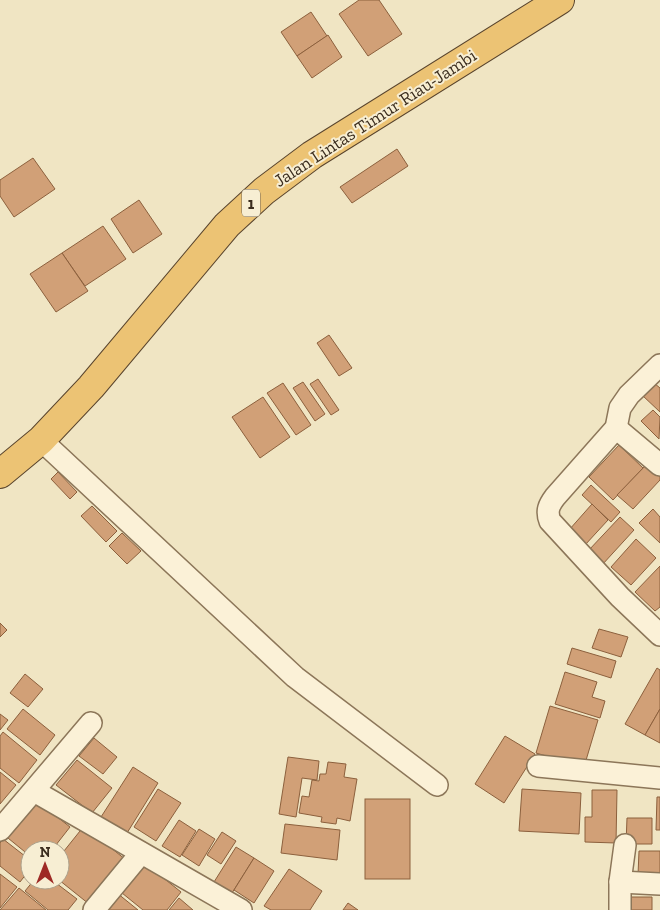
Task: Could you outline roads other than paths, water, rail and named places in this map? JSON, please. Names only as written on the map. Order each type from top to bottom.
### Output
[{"type":"highway","name":"Jalan Lintas Timur Riau-Jambi","points":[[0,474],[40,440],[91,387],[227,225],[264,191],[312,155],[560,0]]},
{"type":"street","points":[[660,364],[629,395],[620,408],[616,428],[555,497],[549,506],[547,514],[550,521],[620,597],[660,635]]},
{"type":"street","points":[[616,428],[660,465]]},
{"type":"street","points":[[40,440],[295,677],[437,785]]},
{"type":"street","points":[[0,830],[91,724]]},
{"type":"street","points":[[538,766],[660,778]]},
{"type":"street","points":[[34,791],[241,910]]},
{"type":"street","points":[[620,910],[620,882],[625,845]]},
{"type":"street","points":[[94,910],[141,853]]},
{"type":"street","points":[[620,882],[660,884]]}]
